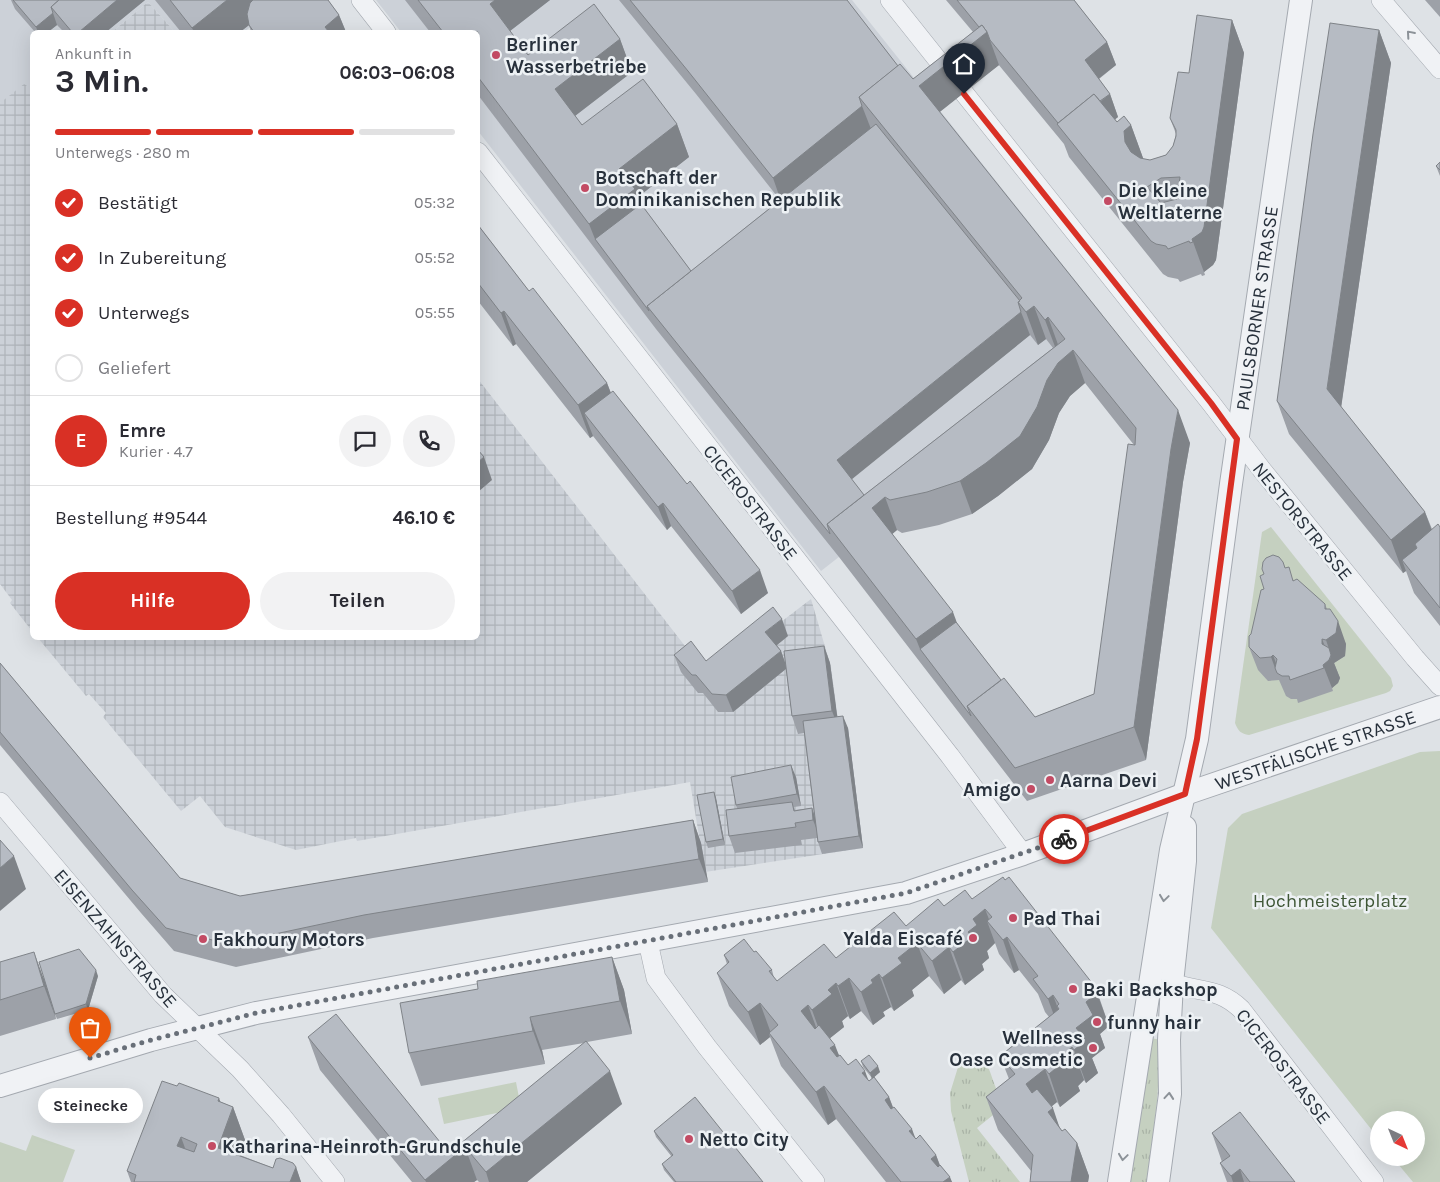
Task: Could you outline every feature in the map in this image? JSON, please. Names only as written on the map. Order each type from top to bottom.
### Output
[{"type":"street","points":[[361,0],[384,30]]},
{"type":"street","name":"NESTORSTRASSE","points":[[890,0],[1211,403],[1237,439],[1440,686]]},
{"type":"street","name":"PAULSBORNER STRASSE","points":[[1158,1182],[1170,1094],[1169,1040],[1162,979],[1171,850],[1197,739],[1237,439],[1301,0]]},
{"type":"street","points":[[1381,0],[1440,69]]},
{"type":"street","name":"CICEROSTRASSE","points":[[480,155],[950,756],[1023,854]]},
{"type":"street","name":"WESTFÄLISCHE STRASSE","points":[[0,1086],[151,1040],[256,1013],[906,893],[1023,854],[1185,794],[1440,707]]},
{"type":"street","name":"EISENZAHNSTRASSE","points":[[0,802],[163,995],[246,1075],[281,1114],[335,1182]]},
{"type":"street","points":[[648,942],[656,978],[718,1061],[815,1182]]},
{"type":"street","name":"PAULSBORNER STRASSE","points":[[1119,1182],[1134,1078],[1162,979]]},
{"type":"street","name":"CICEROSTRASSE","points":[[1162,979],[1185,988],[1217,993],[1232,1001],[1241,1009],[1374,1182]]},
{"type":"shaded area","points":[[0,0],[286,0],[247,30],[173,30],[148,2],[114,30],[30,30],[30,94],[0,103]]},
{"type":"shaded area","points":[[376,0],[852,0],[1102,314],[956,432],[973,452],[821,571],[480,134],[480,30],[399,30]]},
{"type":"shaded area","points":[[148,2],[173,30],[114,30]]},
{"type":"shaded area","points":[[24,84],[30,88],[30,628],[10,603],[12,600],[0,584],[0,103]]},
{"type":"shaded area","points":[[480,382],[709,677],[811,599],[831,667],[839,728],[848,728],[863,848],[705,872],[690,782],[357,841],[356,838],[296,850],[225,827],[200,796],[181,811],[103,717],[106,713],[89,694],[86,696],[40,640],[480,640]]},
{"type":"green space","points":[[1271,527],[1391,678],[1393,686],[1386,693],[1249,735],[1240,732],[1235,723],[1262,532]]},
{"type":"green space","name":"Hochmeisterplatz","points":[[1440,751],[1440,1182],[1413,1182],[1400,1166],[1425,1166],[1425,1111],[1370,1111],[1370,1128],[1211,928],[1228,828],[1242,814],[1420,752]]},
{"type":"green space","points":[[1151,1038],[1161,1040],[1157,1102],[1147,1182],[1130,1182]]},
{"type":"green space","points":[[968,1057],[987,1065],[1003,1107],[977,1128],[1020,1182],[969,1182],[951,1111],[950,1093],[959,1064],[964,1058]]},
{"type":"green space","points":[[516,1082],[521,1108],[444,1124],[438,1098]]},
{"type":"green space","points":[[32,1135],[75,1150],[63,1182],[0,1182],[0,1142],[26,1151]]},
{"type":"building","points":[[13,0],[59,0],[51,7],[53,13],[36,27]]},
{"type":"building","points":[[59,0],[117,0],[81,30],[70,30],[51,7]]},
{"type":"building","points":[[170,0],[227,0],[192,28]]},
{"type":"building","points":[[253,0],[328,0],[339,15],[325,27],[327,30],[253,30],[249,25],[247,14],[250,3]]},
{"type":"building","points":[[418,0],[495,0],[490,4],[528,55],[594,4],[620,39],[555,89],[582,125],[643,79],[677,124],[619,169],[635,189],[589,224],[480,80],[480,30],[441,30]]},
{"type":"building","points":[[630,0],[847,0],[898,66],[859,97],[862,106],[773,178]]},
{"type":"building","points":[[957,0],[1074,0],[1107,42],[1085,60],[1110,94],[1100,101],[1094,94],[1058,123],[990,40],[982,25],[979,27]]},
{"type":"building","points":[[1197,15],[1232,20],[1204,227],[1202,232],[1192,239],[1193,242],[1190,243],[1189,241],[1168,249],[1166,246],[1151,241],[1057,124],[1094,94],[1117,122],[1124,116],[1131,125],[1124,131],[1125,142],[1131,152],[1140,158],[1150,160],[1166,155],[1173,146],[1176,136],[1176,130],[1170,118],[1178,72],[1189,73]],"holes":[[[1180,177],[1177,199],[1161,203],[1147,187],[1161,178]]]},
{"type":"building","points":[[1330,23],[1379,30],[1327,389],[1425,512],[1391,540],[1277,401]]},
{"type":"building","points":[[982,25],[987,32],[919,86],[1178,410],[1171,449],[1134,727],[1015,768],[967,706],[1004,678],[1035,717],[1094,694],[1128,444],[1135,445],[1136,428],[1073,350],[1058,363],[1047,380],[1037,407],[1020,436],[986,463],[960,481],[927,492],[890,500],[885,497],[872,508],[953,612],[916,639],[827,524],[1065,339],[1048,317],[1045,320],[1034,306],[1026,312],[1018,302],[1022,298],[859,97],[900,64],[913,79]]},
{"type":"building","points":[[876,124],[1020,301],[1018,302],[1021,312],[837,460],[864,495],[827,524],[830,534],[647,306]]},
{"type":"building","points":[[1440,162],[1440,170],[1436,166]]},
{"type":"building","points":[[641,204],[691,271],[647,306],[649,311],[595,239]]},
{"type":"building","points":[[480,228],[529,291],[533,288],[607,383],[578,405],[504,311],[501,313],[480,286]]},
{"type":"building","points":[[613,391],[687,484],[690,481],[760,570],[732,591],[663,503],[658,507],[584,413]]},
{"type":"building","points":[[480,452],[484,457],[480,460]]},
{"type":"building","points":[[1438,524],[1440,527],[1440,608],[1402,560],[1417,548],[1415,544]]},
{"type":"building","points":[[1273,555],[1279,557],[1285,568],[1289,567],[1293,581],[1297,579],[1325,604],[1325,609],[1330,609],[1338,621],[1336,633],[1326,640],[1322,639],[1322,644],[1329,648],[1331,655],[1329,660],[1323,665],[1324,668],[1290,680],[1289,676],[1282,676],[1277,673],[1275,668],[1277,659],[1273,655],[1260,658],[1249,647],[1249,636],[1261,590],[1264,589],[1260,576],[1264,574],[1262,569],[1263,562],[1266,558]]},
{"type":"building","points":[[773,607],[782,619],[765,632],[781,651],[726,695],[712,694],[696,675],[692,675],[674,655],[691,641],[706,661]]},
{"type":"building","points":[[956,622],[1001,680],[967,706],[971,716],[920,649]]},
{"type":"building","points":[[824,646],[832,711],[792,716],[784,651]]},
{"type":"building","points":[[0,663],[180,878],[240,896],[693,820],[699,859],[364,915],[228,944],[166,928],[0,732]]},
{"type":"building","points":[[843,716],[859,836],[818,842],[803,721]]},
{"type":"building","points":[[791,765],[797,794],[736,805],[731,777]]},
{"type":"building","points":[[714,792],[723,839],[706,842],[697,795]]},
{"type":"building","points":[[792,802],[794,811],[812,808],[813,820],[795,823],[796,827],[729,836],[726,810]]},
{"type":"building","points":[[0,840],[14,856],[0,868]]},
{"type":"building","points":[[1003,877],[1005,880],[1009,877],[1096,988],[1094,989],[1097,993],[1086,1002],[1093,1015],[1076,1028],[1086,1040],[1074,1050],[1072,1047],[1064,1054],[1068,1058],[1049,1074],[1045,1069],[1026,1084],[1032,1093],[1037,1089],[1053,1108],[1048,1112],[1062,1131],[1065,1129],[1077,1143],[1071,1182],[1030,1182],[1033,1155],[986,1097],[1015,1074],[1000,1056],[1059,1009],[1057,1006],[1059,1004],[1053,995],[1048,999],[1033,979],[1038,976],[1007,937],[1003,940],[987,921],[992,917],[985,909],[973,919],[977,925],[968,932],[972,937],[953,952],[949,947],[932,961],[917,943],[898,958],[902,963],[882,978],[879,974],[871,980],[873,983],[861,992],[849,978],[838,986],[836,983],[828,990],[832,994],[812,1010],[808,1005],[801,1011],[815,1029],[819,1025],[835,1045],[830,1048],[837,1057],[840,1055],[848,1065],[856,1059],[865,1071],[862,1073],[869,1081],[874,1077],[889,1097],[885,1100],[891,1109],[894,1107],[912,1129],[909,1131],[916,1139],[920,1135],[936,1155],[931,1159],[938,1167],[940,1165],[950,1177],[943,1182],[901,1182],[824,1086],[816,1092],[769,1033],[778,1025],[760,1003],[748,1012],[717,973],[729,962],[724,955],[744,939],[772,970],[769,971],[777,981],[824,944],[836,958],[894,912],[906,926],[938,899],[944,906],[965,890],[972,899]]},
{"type":"building","points":[[79,949],[96,970],[86,1004],[55,1014],[39,962]]},
{"type":"building","points":[[34,952],[44,986],[0,1000],[0,962]]},
{"type":"building","points":[[612,957],[620,1001],[530,1017],[533,1031],[409,1053],[400,1003],[478,989],[477,981]]},
{"type":"building","points":[[336,1014],[449,1153],[586,1041],[610,1071],[486,1172],[465,1147],[425,1180],[308,1037]]},
{"type":"building","points":[[869,1055],[878,1066],[870,1073],[861,1061]]},
{"type":"building","name":"Katharina-Heinroth-Grundschule","points":[[162,1081],[177,1086],[179,1083],[219,1098],[218,1101],[233,1107],[218,1148],[273,1168],[276,1159],[280,1158],[293,1163],[296,1167],[290,1182],[134,1182],[136,1175],[127,1171]],"holes":[[[181,1137],[197,1144],[194,1152],[177,1146]]]},
{"type":"building","points":[[695,1097],[763,1182],[676,1182],[662,1164],[673,1155],[654,1131]]},
{"type":"building","points":[[1240,1112],[1295,1182],[1250,1182],[1240,1169],[1231,1176],[1220,1163],[1230,1156],[1212,1133]]},
{"type":"way so far","points":[[90,1058],[256,1013],[617,948],[906,893],[1064,839]]},
{"type":"place","name":"Berliner Wasserbetriebe","points":[[496,55]]},
{"type":"place","name":"Botschaft der Dominikanischen Republik","points":[[585,188]]},
{"type":"place","name":"Die kleine Weltlaterne","points":[[1108,201]]},
{"type":"place","name":"Aarna Devi","points":[[1050,780]]},
{"type":"place","name":"Amigo","points":[[1031,789]]},
{"type":"place","name":"Pad Thai","points":[[1013,918]]},
{"type":"place","name":"Yalda Eiscafé","points":[[973,938]]},
{"type":"place","name":"Fakhoury Motors","points":[[203,939]]},
{"type":"place","name":"Baki Backshop","points":[[1073,989]]},
{"type":"place","name":"funny hair","points":[[1097,1022]]},
{"type":"place","name":"Wellness Oase Cosmetic","points":[[1093,1048]]},
{"type":"place","name":"Steinecke","points":[[90,1058]]},
{"type":"place","name":"Netto City","points":[[689,1139]]},
{"type":"place","name":"Katharina-Heinroth-Grundschule","points":[[212,1146]]},
{"type":"route","points":[[964,94],[1211,403],[1237,439],[1197,739],[1185,794],[1064,839]]}]
